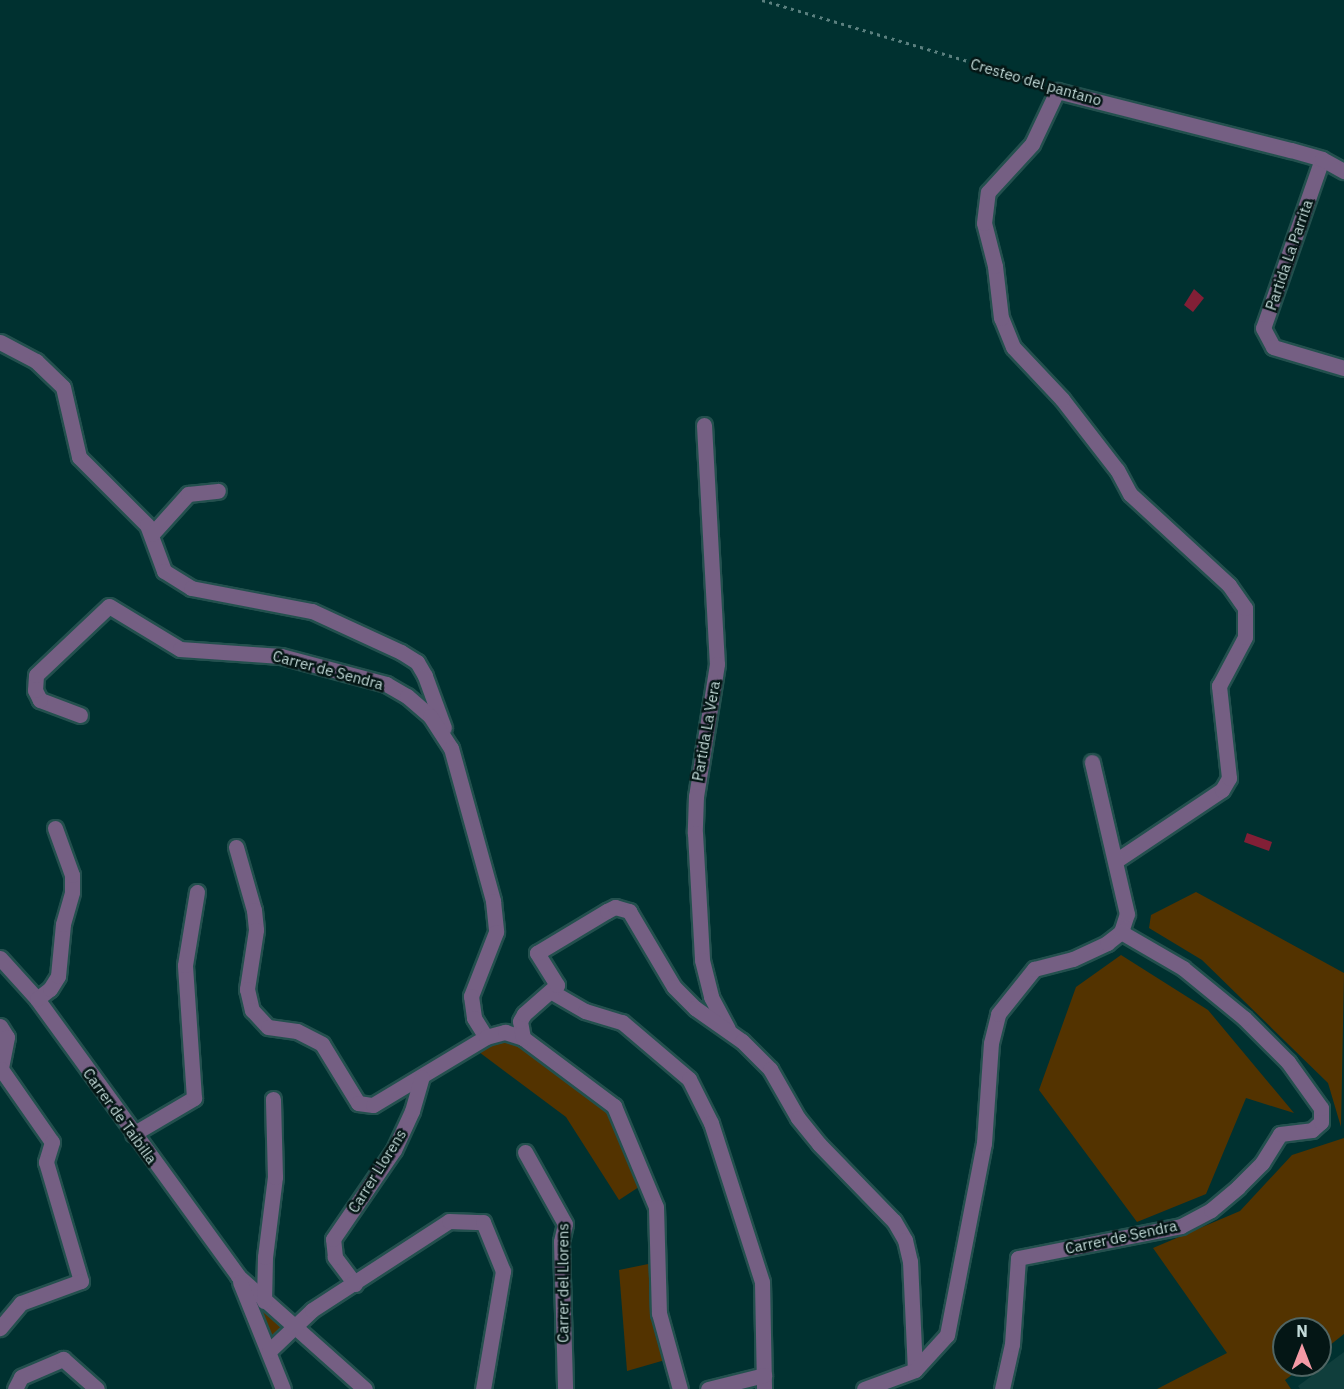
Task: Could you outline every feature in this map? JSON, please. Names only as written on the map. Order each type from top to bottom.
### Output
[{"type":"street","name":"Cresteo del pantano","points":[[1057,91],[1322,159],[1344,171]]},
{"type":"street","points":[[1057,91],[1032,144],[987,192],[984,223],[995,266],[1001,318],[1013,347],[1062,399],[1117,470],[1130,494],[1229,585],[1245,608],[1245,637],[1219,686],[1229,778],[1221,790],[1117,860]]},
{"type":"street","name":"Partida La Parrita","points":[[1322,159],[1263,328],[1273,347],[1344,368]]},
{"type":"street","name":"Carrer de Sendra","points":[[0,342],[36,361],[63,387],[79,458],[152,534],[164,571],[191,588],[312,611],[417,662],[451,748],[496,917],[493,945],[471,996],[474,1018],[486,1036]]},
{"type":"street","name":"Partida La Vera","points":[[704,425],[717,664],[696,796],[695,832],[702,960],[711,998],[729,1031]]},
{"type":"street","points":[[152,534],[188,494],[218,492]]},
{"type":"street","name":"Carrer de Sendra","points":[[80,715],[40,700],[34,683],[36,675],[109,606],[191,652],[273,654],[386,684],[430,716],[451,748]]},
{"type":"street","points":[[864,1389],[915,1370],[947,1335],[984,1143],[991,1043],[998,1014],[1034,969],[1091,952],[1121,932],[1127,902],[1092,762]]},
{"type":"street","points":[[37,999],[50,989],[58,976],[63,924],[72,892],[72,875],[55,828]]},
{"type":"street","points":[[236,847],[247,879],[256,930],[247,989],[252,1010],[268,1027],[297,1031],[322,1044],[352,1098],[363,1105],[373,1105],[486,1036],[505,1032],[523,1038],[614,1106],[656,1207],[659,1313],[680,1389]]},
{"type":"street","points":[[133,1134],[194,1098],[185,965],[197,892]]},
{"type":"street","points":[[523,1038],[520,1022],[524,1014],[552,992],[556,981],[538,961],[537,953],[607,910],[623,908],[643,928],[674,987],[695,1008],[729,1031],[770,1069],[805,1126],[842,1170],[885,1207],[905,1240],[910,1261],[915,1370]]},
{"type":"street","name":"Carrer de Sendra","points":[[1002,1389],[1012,1344],[1018,1258],[1181,1226],[1211,1210],[1238,1187],[1262,1163],[1280,1134],[1312,1130],[1321,1122],[1321,1108],[1288,1062],[1244,1018],[1183,968],[1121,932]]},
{"type":"street","name":"Carrer de Taibilla","points":[[0,958],[37,999],[238,1276]]},
{"type":"street","points":[[552,992],[585,1011],[622,1022],[689,1079],[711,1123],[762,1282],[764,1382],[708,1389]]},
{"type":"street","points":[[0,1026],[7,1036],[2,1069],[51,1142],[46,1162],[81,1281],[21,1304],[0,1328]]},
{"type":"street","name":"Carrer Llorens","points":[[355,1284],[335,1257],[333,1239],[394,1150],[412,1111],[422,1077]]},
{"type":"street","points":[[264,1301],[265,1257],[275,1178],[273,1099]]},
{"type":"street","name":"Carrer del Llorens","points":[[525,1152],[565,1224],[561,1242],[566,1389]]},
{"type":"street","points":[[269,1351],[294,1330],[312,1310],[449,1221],[483,1222],[503,1271],[483,1389]]},
{"type":"street","points":[[238,1276],[294,1330],[364,1389]]},
{"type":"street","points":[[238,1276],[283,1389]]},
{"type":"street","points":[[15,1389],[21,1377],[63,1359],[97,1389]]},
{"type":"path","name":"Cresteo del pantano","points":[[762,0],[1039,81],[1057,91]]},
{"type":"shaded area","points":[[1194,289],[1204,298],[1193,312],[1184,305]]},
{"type":"shaded area","points":[[1247,833],[1272,842],[1269,851],[1244,842]]},
{"type":"shaded area","points":[[1196,892],[1344,973],[1341,1127],[1328,1083],[1202,960],[1149,928],[1151,915]]},
{"type":"shaded area","points":[[1121,955],[1208,1010],[1294,1113],[1246,1098],[1206,1194],[1137,1222],[1039,1090],[1076,987]]},
{"type":"shaded area","points":[[505,1032],[614,1106],[645,1183],[619,1200],[566,1117],[471,1046]]},
{"type":"shaded area","points":[[1344,1138],[1344,1334],[1332,1344],[1332,1317],[1272,1317],[1272,1377],[1289,1377],[1285,1380],[1291,1389],[1157,1389],[1227,1353],[1153,1248],[1240,1211],[1292,1155]]},
{"type":"shaded area","points":[[658,1262],[672,1358],[627,1371],[619,1270]]},
{"type":"shaded area","points":[[238,1276],[294,1330],[269,1351]]},
{"type":"shaded area","points":[[1344,1352],[1344,1389],[1300,1389],[1298,1386],[1310,1377],[1332,1377],[1332,1361]]}]
